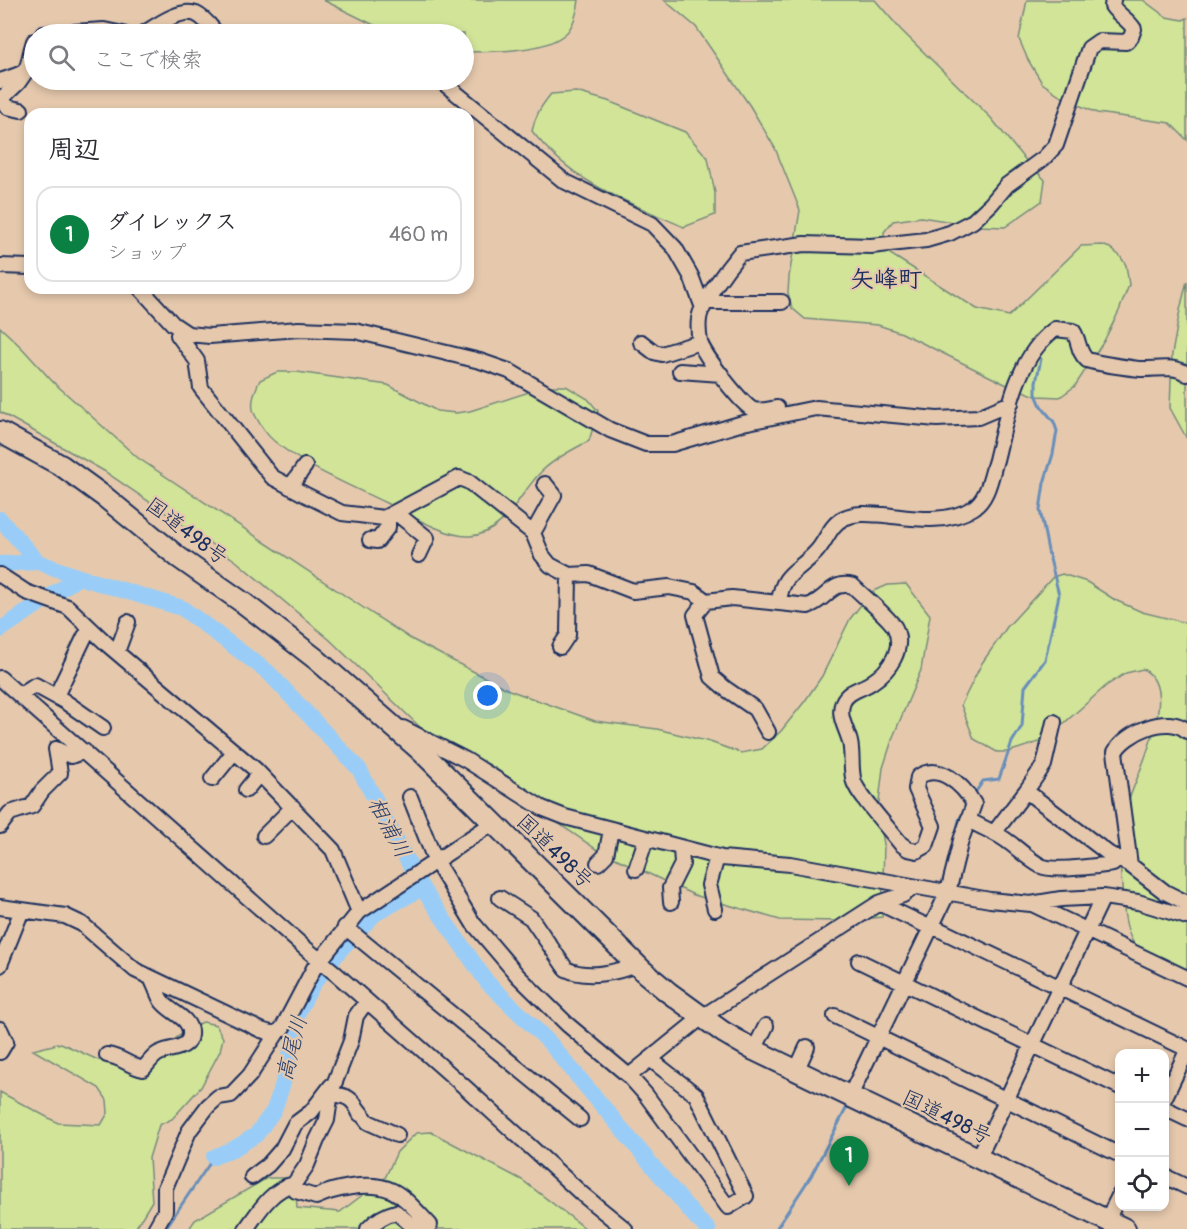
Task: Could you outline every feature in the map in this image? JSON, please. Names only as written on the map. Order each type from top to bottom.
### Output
[{"type":"highway","name":"国道498号","points":[[0,432],[62,466],[178,556],[277,628],[420,750],[637,964],[668,992],[702,1017],[754,1050],[1116,1225]]},
{"type":"street","points":[[805,410],[790,405],[754,410],[745,405],[700,342],[699,318],[725,270],[740,253],[804,244],[871,246],[926,240],[950,233],[973,221],[1006,185],[1044,158],[1056,145],[1089,48],[1100,41],[1126,42],[1131,37],[1134,28],[1130,22],[1116,12],[1112,6],[1113,0]]},
{"type":"street","points":[[159,24],[189,13],[198,15],[209,24]]},
{"type":"street","points":[[0,81],[24,72]]},
{"type":"street","points":[[21,110],[7,107],[2,98],[24,74]]},
{"type":"street","points":[[452,90],[564,181],[652,224],[675,248],[705,305]]},
{"type":"street","points":[[0,266],[24,267]]},
{"type":"street","points":[[146,294],[173,324],[188,334],[210,336],[298,329],[355,331],[480,361],[509,371],[610,430],[646,444],[672,444],[743,423],[816,408],[937,419],[978,417],[1011,402]]},
{"type":"street","points":[[705,305],[782,302]]},
{"type":"street","points":[[779,602],[780,588],[784,580],[817,552],[829,531],[842,519],[860,513],[930,520],[951,518],[974,508],[990,482],[1011,402],[1026,363],[1046,336],[1055,329],[1073,331],[1081,355],[1087,360],[1142,369],[1182,370],[1187,374]]},
{"type":"street","points":[[178,335],[197,361],[201,388],[272,477],[342,513],[384,518],[459,478],[469,482],[534,533],[542,555],[550,565],[569,575],[589,574],[633,591],[669,587],[694,592],[706,601],[732,598],[808,606],[818,602],[837,585],[845,584],[853,586],[894,627],[898,642],[896,654],[886,670],[872,683],[847,695],[842,704],[841,714],[851,743],[855,786],[901,844],[917,851],[926,846],[933,826],[916,789],[918,777],[926,771],[936,772],[955,781],[971,799],[969,820],[942,892],[873,1036],[850,1096]]},
{"type":"street","points":[[640,342],[654,352],[662,354],[700,342]]},
{"type":"street","points":[[680,371],[721,374]]},
{"type":"street","points":[[290,487],[305,466]]},
{"type":"street","points":[[534,533],[554,495],[545,484]]},
{"type":"street","points":[[370,540],[377,541],[388,527],[392,514]]},
{"type":"street","points":[[392,514],[427,538],[419,555]]},
{"type":"street","points":[[0,575],[26,592],[68,607],[259,774],[333,850],[358,912]]},
{"type":"street","points":[[560,647],[568,635],[569,575]]},
{"type":"street","points":[[706,601],[695,615],[712,677],[755,709],[768,732]]},
{"type":"street","points":[[117,652],[128,622]]},
{"type":"street","points":[[56,696],[85,636]]},
{"type":"street","points":[[0,678],[467,1089],[582,1194],[625,1229]]},
{"type":"street","points":[[20,695],[35,685],[56,696],[103,728]]},
{"type":"street","points":[[387,720],[466,760],[542,808],[565,818],[717,857],[790,864],[990,900],[1031,903],[1103,897],[1138,902],[1187,917]]},
{"type":"street","points":[[994,833],[1044,765],[1054,723]]},
{"type":"street","points":[[1130,865],[1115,752],[1120,742],[1154,726],[1169,724],[1187,731]]},
{"type":"street","points":[[0,826],[10,813],[32,806],[42,791],[60,773],[56,749],[71,756],[84,751]]},
{"type":"street","points":[[212,779],[234,752]]},
{"type":"street","points":[[246,790],[259,774]]},
{"type":"street","points":[[1026,791],[1108,854],[1130,865],[1165,892],[1187,903]]},
{"type":"street","points":[[410,797],[432,862],[473,923],[518,976],[568,1025],[629,1076],[669,1124],[728,1207],[746,1196],[696,1095],[650,1059]]},
{"type":"street","points":[[264,836],[292,807]]},
{"type":"street","points":[[969,820],[1003,837],[1043,867],[1077,862],[1113,864]]},
{"type":"street","points":[[156,1229],[165,1212],[165,1188],[189,1131],[213,1101],[218,1097],[231,1095],[250,1075],[277,1033],[352,932],[358,912],[493,823]]},
{"type":"street","points":[[598,863],[606,855],[611,830]]},
{"type":"street","points":[[636,869],[646,839]]},
{"type":"street","points":[[671,902],[670,888],[682,864],[681,848]]},
{"type":"street","points":[[715,909],[709,885],[717,857]]},
{"type":"street","points":[[629,1076],[702,1017],[879,903],[903,895],[914,887]]},
{"type":"street","points":[[978,1159],[1103,897]]},
{"type":"street","points":[[501,898],[531,918],[566,969],[572,972],[581,974],[623,971],[637,964]]},
{"type":"street","points":[[879,903],[1060,987],[1187,1050],[1169,1088]]},
{"type":"street","points":[[1031,903],[1187,978]]},
{"type":"street","points":[[0,907],[65,916],[82,924],[135,970],[261,1030],[277,1033]]},
{"type":"street","points":[[0,965],[22,910]]},
{"type":"street","points":[[352,932],[580,1119]]},
{"type":"street","points":[[858,961],[1115,1085]]},
{"type":"street","points":[[107,1055],[120,1057],[143,1069],[156,1054],[166,1049],[182,1046],[189,1040],[191,1032],[188,1023],[162,1002],[151,978]]},
{"type":"street","points":[[246,1229],[281,1187],[294,1184],[307,1165],[316,1140],[327,1120],[332,1088],[351,1041],[356,1016],[366,1002]]},
{"type":"street","points":[[835,1016],[1115,1153]]},
{"type":"street","points":[[754,1050],[766,1026]]},
{"type":"street","points":[[0,1029],[6,1042],[0,1052]]},
{"type":"street","points":[[796,1071],[807,1047]]},
{"type":"street","points":[[332,1088],[345,1094],[368,1122],[397,1135]]},
{"type":"street","points":[[252,1177],[268,1165],[282,1149],[295,1124],[311,1112],[332,1088]]},
{"type":"street","points":[[357,1108],[363,1123]]},
{"type":"street","points":[[1169,1110],[1187,1119]]},
{"type":"street","points":[[1169,1178],[1187,1187]]},
{"type":"street","points":[[294,1184],[296,1191],[316,1197],[328,1191],[365,1185],[385,1186],[398,1193],[423,1218],[429,1225],[426,1229]]},
{"type":"street","points":[[368,1229],[386,1214],[396,1212],[416,1229]]},
{"type":"green space","points":[[323,0],[579,0],[576,14],[565,34],[544,45],[516,50],[474,52],[474,24],[372,24]]},
{"type":"green space","points":[[664,0],[875,0],[901,30],[991,118],[1045,180],[1042,201],[1005,227],[978,226],[921,217],[893,221],[884,232],[884,250],[977,309],[1009,316],[1081,246],[1102,245],[1110,248],[1126,265],[1129,285],[1104,341],[1075,386],[1060,397],[1036,396],[1005,384],[902,333],[878,325],[805,319],[792,308],[788,293],[789,277],[800,210],[775,148],[750,106],[696,27]]},
{"type":"green space","points":[[1027,0],[1143,0],[1166,17],[1183,20],[1187,18],[1187,140],[1170,123],[1097,113],[1067,100],[1042,83],[1019,39]]},
{"type":"green space","points":[[576,92],[608,101],[685,132],[708,158],[715,193],[715,215],[684,227],[601,189],[564,164],[547,149],[532,131],[539,111],[551,94]]},
{"type":"green space","points":[[1187,281],[1187,439],[1170,408],[1172,354]]},
{"type":"green space","points":[[0,327],[52,381],[138,458],[359,605],[411,639],[509,690],[595,721],[657,729],[710,742],[741,753],[762,749],[781,731],[805,701],[822,676],[850,619],[871,592],[888,585],[906,584],[930,615],[921,670],[893,737],[883,768],[878,810],[884,844],[882,917],[841,921],[780,920],[694,895],[596,849],[424,731],[330,640],[236,561],[104,471],[0,412]]},
{"type":"green space","points":[[277,372],[297,372],[388,385],[437,411],[456,413],[470,411],[548,386],[566,386],[588,399],[598,411],[589,441],[543,470],[503,520],[483,533],[461,536],[427,524],[328,475],[274,441],[253,411],[253,402],[260,380]]},
{"type":"green space","points":[[1062,574],[1087,582],[1115,600],[1142,612],[1187,623],[1187,972],[1144,956],[1130,936],[1124,913],[1120,829],[1124,812],[1150,744],[1156,720],[1159,699],[1155,681],[1143,669],[1126,673],[1107,685],[1045,740],[1008,752],[997,752],[974,739],[961,705],[982,663],[1007,627],[1053,577]]},
{"type":"green space","points":[[203,1022],[216,1025],[223,1038],[220,1051],[201,1087],[172,1119],[159,1125],[149,1158],[152,1201],[135,1229],[0,1229],[0,1092],[58,1123],[101,1125],[108,1113],[107,1100],[99,1088],[33,1050],[61,1043],[98,1060],[144,1064],[189,1028]]},
{"type":"green space","points":[[431,1132],[522,1180],[586,1229],[189,1229],[195,1220],[267,1178],[295,1178],[297,1208],[340,1212],[385,1178],[397,1152],[416,1133]]},
{"type":"waterway","points":[[973,796],[983,781],[999,779],[1012,742],[1022,726],[1025,687],[1045,660],[1059,595],[1040,510],[1057,431],[1054,422],[1041,406],[1036,394],[1041,359]]},
{"type":"waterway","name":"相浦川","points":[[0,519],[38,562],[79,577],[182,608],[268,672],[359,769],[422,888],[487,982],[548,1041],[697,1219],[708,1229]]},
{"type":"waterway","points":[[0,564],[38,562]]},
{"type":"waterway","points":[[0,630],[79,577]]},
{"type":"waterway","points":[[955,837],[959,820],[965,809]]},
{"type":"waterway","points":[[941,886],[947,869]]},
{"type":"waterway","name":"高尾川","points":[[214,1157],[256,1135],[274,1110],[287,1071],[298,1012],[313,984],[342,948],[375,914],[422,888]]},
{"type":"waterway","points":[[926,922],[938,895]]},
{"type":"waterway","points":[[900,976],[923,927]]},
{"type":"waterway","points":[[874,1030],[896,984]]},
{"type":"waterway","points":[[848,1083],[870,1038]]},
{"type":"waterway","points":[[776,1229],[811,1176],[847,1107]]},
{"type":"waterway","points":[[165,1229],[214,1157]]},
{"type":"place","name":"ダイレックス","points":[[849,1186]]},
{"type":"district","name":"矢峰町","points":[[886,279]]}]
